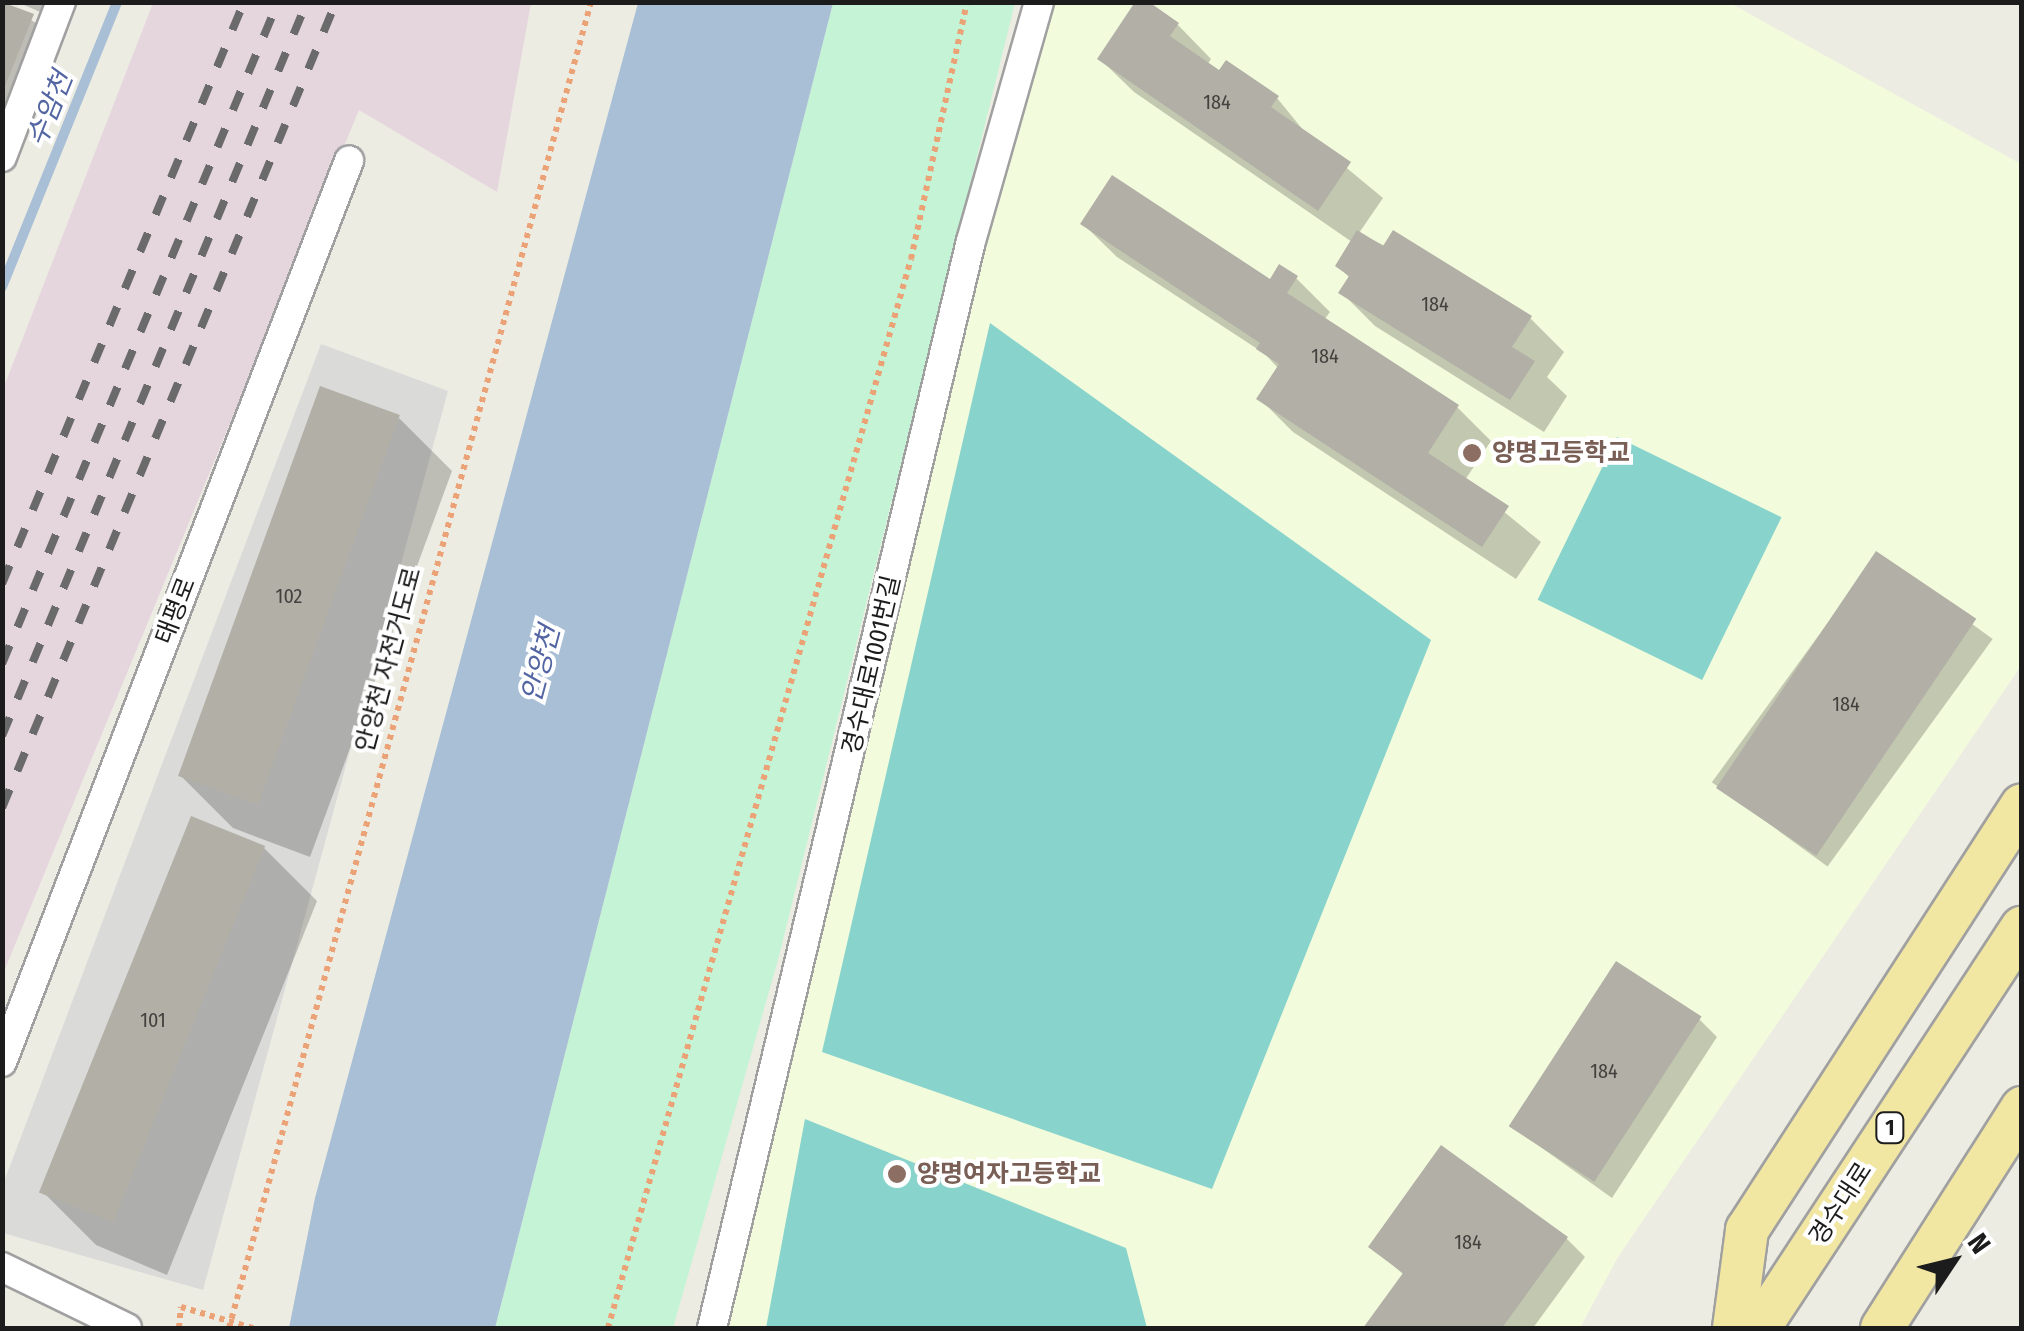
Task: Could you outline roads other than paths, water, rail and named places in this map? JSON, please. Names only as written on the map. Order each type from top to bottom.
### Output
[{"type":"main road","points":[[1734,1328],[1747,1230],[2022,805]]},
{"type":"main road","name":"경수대로","points":[[1759,1328],[2022,928]]},
{"type":"main road","points":[[1882,1328],[2022,1108]]},
{"type":"main road","points":[[1896,1328],[2022,1161]]},
{"type":"street","points":[[2,157],[60,2]]},
{"type":"street","name":"경수대로1001번길","points":[[712,1328],[966,260],[1038,2]]},
{"type":"street","name":"태평로","points":[[2,1062],[349,161]]},
{"type":"street","points":[[2,1268],[127,1328]]},
{"type":"water","name":"안양천","points":[[638,3],[833,3],[495,1328],[289,1328],[315,1198]]},
{"type":"waterway","name":"수암천","points":[[2,287],[117,2]]},
{"type":"railway","points":[[2,584],[244,2]]},
{"type":"railway","points":[[2,664],[278,2]]},
{"type":"railway","points":[[2,736],[307,2]]},
{"type":"railway","points":[[2,808],[336,2]]},
{"type":"place","name":"양명고등학교","points":[[1472,453]]},
{"type":"place","name":"양명여자고등학교","points":[[897,1174]]}]
